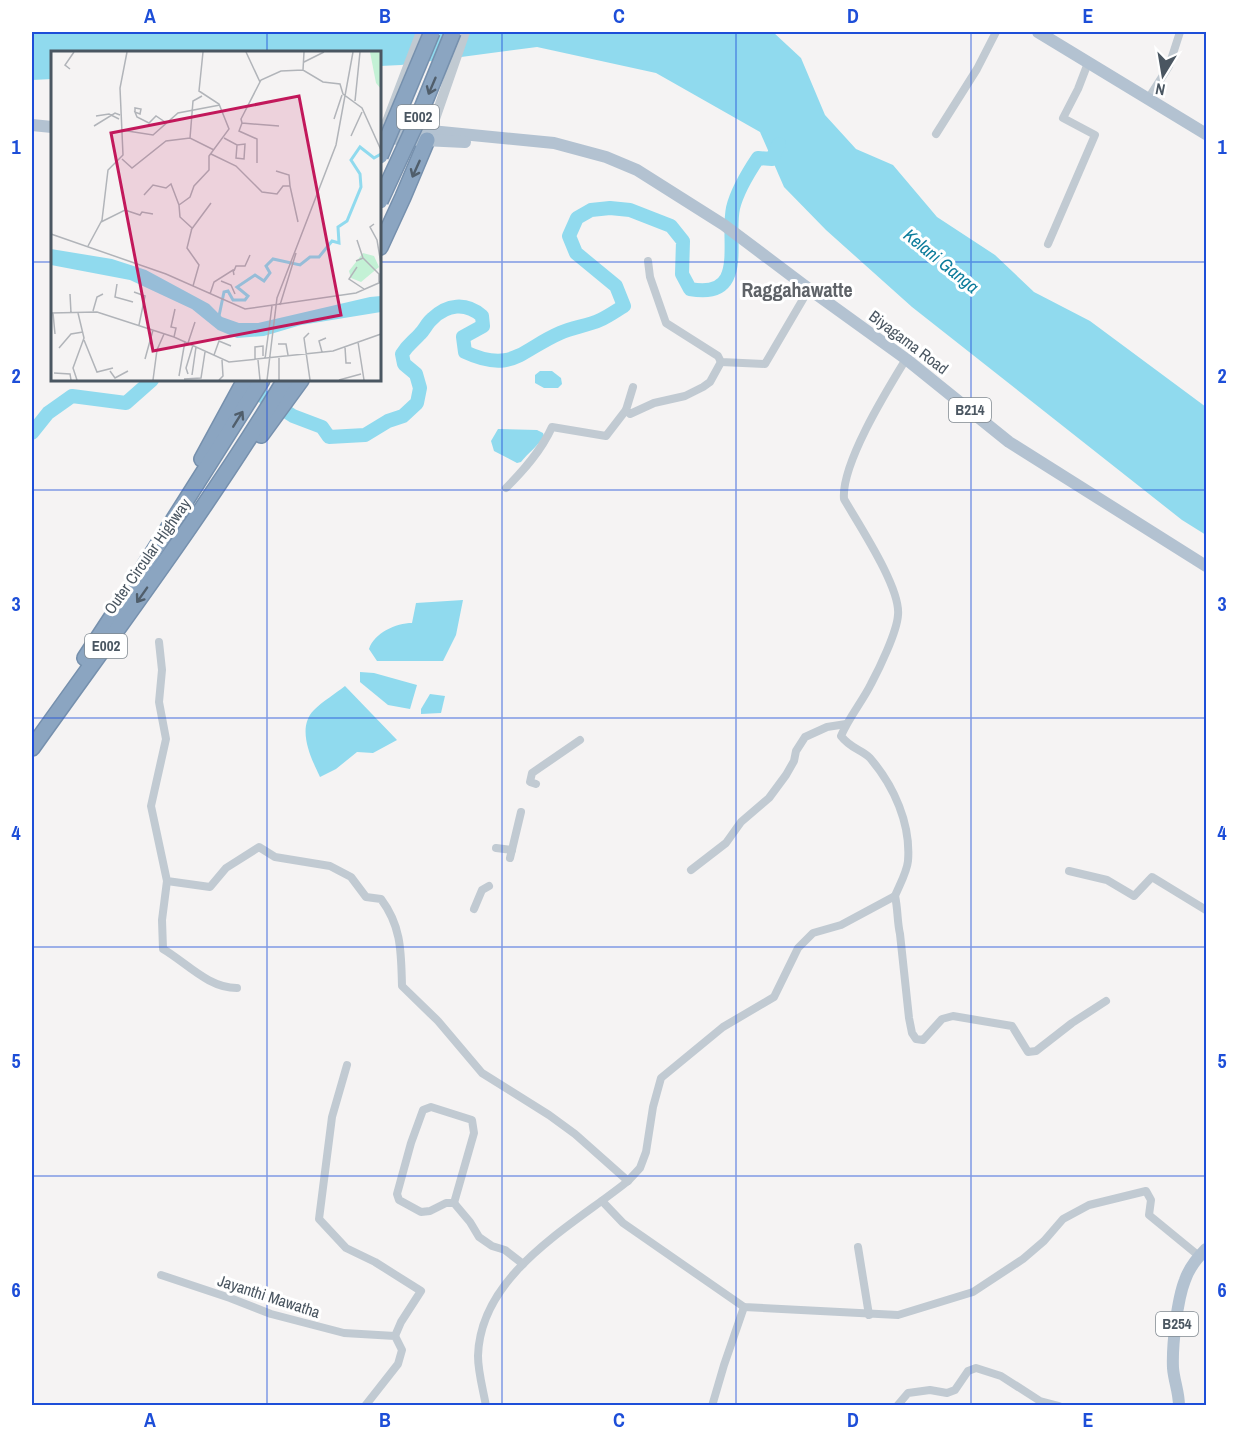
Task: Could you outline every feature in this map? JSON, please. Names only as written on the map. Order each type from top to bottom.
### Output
[{"type":"highway","name":"E002","points":[[381,154],[432,32]]},
{"type":"highway","name":"E002","points":[[381,199],[416,123],[453,32]]},
{"type":"highway","points":[[381,245],[429,136]]},
{"type":"highway","points":[[161,539],[244,381]]},
{"type":"highway","name":"Outer Circular Highway","points":[[33,741],[261,381]]},
{"type":"highway","name":"Outer Circular Highway","points":[[33,741],[176,547],[284,381]]},
{"type":"highway","points":[[176,547],[301,381]]},
{"type":"main road","points":[[1038,32],[1206,134]]},
{"type":"main road","points":[[32,125],[51,127]]},
{"type":"main road","name":"Biyagama Road","points":[[381,133],[429,136],[470,142],[554,143],[606,157],[637,170],[724,225],[906,359],[1009,442],[1206,566]]},
{"type":"main road","name":"B254","points":[[1179,1406],[1173,1369],[1182,1291],[1189,1270],[1203,1253]]},
{"type":"street","points":[[381,131],[406,74],[421,32]]},
{"type":"street","points":[[429,136],[465,32]]},
{"type":"street","points":[[936,134],[977,69],[996,32]]},
{"type":"street","points":[[1148,99],[1170,66],[1180,32]]},
{"type":"street","points":[[1048,244],[1095,135],[1063,118],[1088,63]]},
{"type":"street","points":[[648,261],[650,277],[666,323],[718,357],[721,362]]},
{"type":"street","points":[[721,362],[765,364],[809,289]]},
{"type":"street","points":[[906,359],[871,418],[846,477],[843,490],[844,499],[896,595],[898,615],[888,646],[871,684],[841,736],[848,745],[868,756],[886,780],[904,817],[908,863],[895,896],[912,1033],[916,1040],[923,1040],[942,1019],[953,1016],[1012,1026],[1028,1052],[1036,1051],[1072,1023],[1106,1001]]},
{"type":"street","points":[[626,410],[630,414],[654,403],[685,396],[703,387],[710,382],[721,362]]},
{"type":"street","points":[[506,488],[524,470],[547,438],[552,427],[606,436],[626,410],[633,387]]},
{"type":"street","points":[[159,642],[162,670],[159,702],[166,739],[151,806],[166,881],[162,910],[163,949],[213,983],[224,988],[237,988]]},
{"type":"street","points":[[691,870],[726,843],[741,822],[769,798],[786,775],[805,737],[827,727],[846,724]]},
{"type":"street","points":[[536,784],[530,782],[532,773],[580,740]]},
{"type":"street","points":[[496,848],[511,854],[521,812]]},
{"type":"street","points":[[166,881],[210,886],[226,868],[259,847],[276,857],[330,866],[351,877],[366,897],[381,899],[389,910],[400,937],[402,986],[438,1021],[482,1073],[566,1128],[628,1181]]},
{"type":"street","points":[[1069,871],[1107,880],[1134,896],[1152,877],[1206,910]]},
{"type":"street","points":[[474,909],[482,890],[489,886]]},
{"type":"street","points":[[486,1406],[478,1355],[486,1314],[511,1275],[628,1181],[640,1168],[646,1152],[661,1078],[723,1027],[774,997],[798,948],[813,933],[841,925],[895,896]]},
{"type":"street","points":[[347,1065],[332,1118],[319,1219],[346,1248],[375,1262],[421,1291],[401,1322],[395,1336],[402,1350],[398,1364],[365,1406]]},
{"type":"street","points":[[431,1107],[472,1120],[474,1123],[474,1132],[454,1203],[446,1203],[430,1211],[422,1212],[398,1198],[397,1194],[411,1143],[423,1110],[426,1108],[431,1107]]},
{"type":"street","points":[[602,1202],[623,1223],[744,1307],[898,1315],[973,1292],[1023,1259],[1044,1241],[1063,1219],[1089,1205],[1146,1191],[1151,1200],[1149,1215],[1203,1253]]},
{"type":"street","points":[[454,1203],[483,1241],[505,1250],[523,1264]]},
{"type":"street","points":[[858,1247],[869,1315]]},
{"type":"street","name":"Jayanthi Mawatha","points":[[161,1275],[271,1314],[344,1333],[395,1336]]},
{"type":"street","points":[[712,1406],[744,1307]]},
{"type":"street","points":[[897,1406],[908,1393],[930,1390],[946,1393],[955,1390],[969,1371],[976,1368],[1001,1376],[1040,1401],[1059,1406]]},
{"type":"water","name":"Kelani Ganga","points":[[32,32],[773,32],[801,58],[825,115],[856,149],[893,165],[937,217],[995,255],[1034,292],[1090,321],[1206,407],[1206,535],[1182,520],[912,307],[826,230],[784,187],[760,132],[656,73],[537,47],[381,66],[381,51],[51,51],[51,79],[32,80]]},
{"type":"water","points":[[540,371],[552,371],[561,378],[562,384],[558,388],[544,388],[535,383],[535,375]]},
{"type":"water","points":[[498,429],[537,430],[544,436],[521,462],[517,463],[494,451],[491,441]]},
{"type":"water","points":[[463,600],[456,635],[443,661],[377,661],[369,649],[376,638],[386,630],[412,623],[416,603]]},
{"type":"water","points":[[360,672],[374,673],[417,685],[410,709],[388,705],[360,682]]},
{"type":"water","points":[[345,686],[397,740],[373,753],[357,752],[336,769],[320,777],[307,743],[306,725],[314,710]]},
{"type":"water","points":[[430,694],[445,696],[441,713],[421,714],[421,709]]},
{"type":"waterway","points":[[247,386],[293,416],[322,427],[329,437],[365,435],[388,421],[403,416],[417,403],[420,388],[416,374],[404,364],[402,354],[430,321],[444,310],[457,307],[470,308],[482,316],[483,326],[463,337],[465,352],[494,361],[516,357],[560,333],[603,318],[624,306],[616,286],[576,253],[569,236],[577,218],[591,210],[610,208],[630,210],[671,226],[683,241],[682,274],[690,289],[708,290],[720,286],[727,277],[731,265],[733,208],[737,195],[758,158],[772,159],[779,144]]},
{"type":"waterway","points":[[32,433],[48,413],[72,396],[126,403],[151,381]]},
{"type":"district","name":"Raggahawatte","points":[[797,290]]}]
